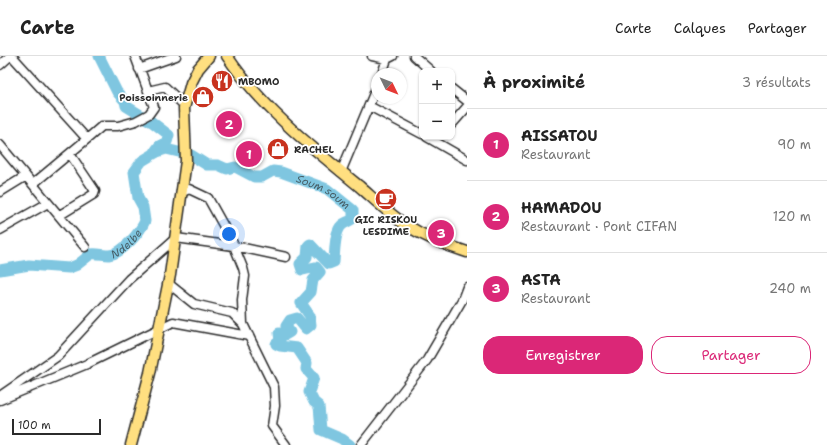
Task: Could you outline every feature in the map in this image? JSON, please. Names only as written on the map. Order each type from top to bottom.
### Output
[{"type":"main road","points":[[131,445],[169,284],[183,192],[186,161],[185,106],[190,83],[198,68],[209,56]]},
{"type":"main road","points":[[226,56],[246,84],[269,108],[341,172],[405,225],[440,244],[467,252]]},
{"type":"street","points":[[0,65],[11,56],[87,139]]},
{"type":"street","points":[[33,184],[102,126],[125,125],[147,115],[154,108],[135,56]]},
{"type":"street","points":[[139,69],[176,56]]},
{"type":"street","points":[[372,56],[390,57],[385,68]]},
{"type":"street","points":[[414,56],[428,68]]},
{"type":"street","points":[[148,91],[165,87],[185,106]]},
{"type":"street","points":[[455,91],[467,101]]},
{"type":"street","points":[[341,172],[371,99]]},
{"type":"street","points":[[368,106],[419,132]]},
{"type":"street","points":[[455,121],[467,107]]},
{"type":"street","points":[[437,140],[467,160]]},
{"type":"street","points":[[0,145],[3,153],[26,176],[60,215],[85,248]]},
{"type":"street","points":[[60,215],[94,194],[95,191],[70,154]]},
{"type":"street","points":[[0,192],[26,176]]},
{"type":"street","points":[[183,192],[189,190],[208,198],[234,246],[245,276],[242,300],[243,324]]},
{"type":"street","points":[[0,230],[48,203]]},
{"type":"street","points":[[0,396],[58,356],[129,279],[176,238],[234,246],[286,257]]},
{"type":"street","points":[[169,284],[194,304],[232,313],[243,324],[258,351],[274,388],[275,406],[272,426],[286,445]]},
{"type":"street","points":[[361,445],[427,360],[462,300],[467,287]]},
{"type":"street","points":[[0,400],[87,364],[160,327],[173,322],[249,336]]},
{"type":"waterway","name":"Soum soum","points":[[99,56],[117,92],[125,101],[126,106],[152,122],[169,135],[167,142],[159,146],[156,150],[157,152],[166,149],[191,155],[207,165],[218,165],[227,169],[235,167],[254,177],[262,177],[273,171],[281,172],[327,189],[353,210],[353,218],[339,228],[335,242],[334,262],[329,264],[310,244],[308,246],[307,257],[300,264],[302,270],[316,267],[320,272],[313,280],[311,292],[301,303],[310,316],[311,325],[306,329],[297,318],[290,320],[286,326],[290,332],[285,335],[279,333],[280,341],[276,344],[280,346],[297,348],[307,363],[306,369],[314,378],[309,392],[314,402],[319,406],[321,430],[342,439],[350,445]]},
{"type":"waterway","name":"Ndelbe","points":[[0,270],[29,265],[69,268],[77,265],[91,254],[114,254],[125,247],[139,231],[145,221],[143,207],[138,198],[134,172],[142,161],[157,152]]},
{"type":"place","name":"MBOMO","points":[[222,81]]},
{"type":"place","name":"Poissoinnerie","points":[[203,97]]},
{"type":"place","name":"HAMADOU","points":[[229,124]]},
{"type":"place","name":"RACHEL","points":[[278,149]]},
{"type":"place","name":"AISSATOU","points":[[249,154]]},
{"type":"place","name":"GIC RISKOU LESDIME","points":[[386,199]]},
{"type":"place","name":"ASTA","points":[[441,233]]}]
